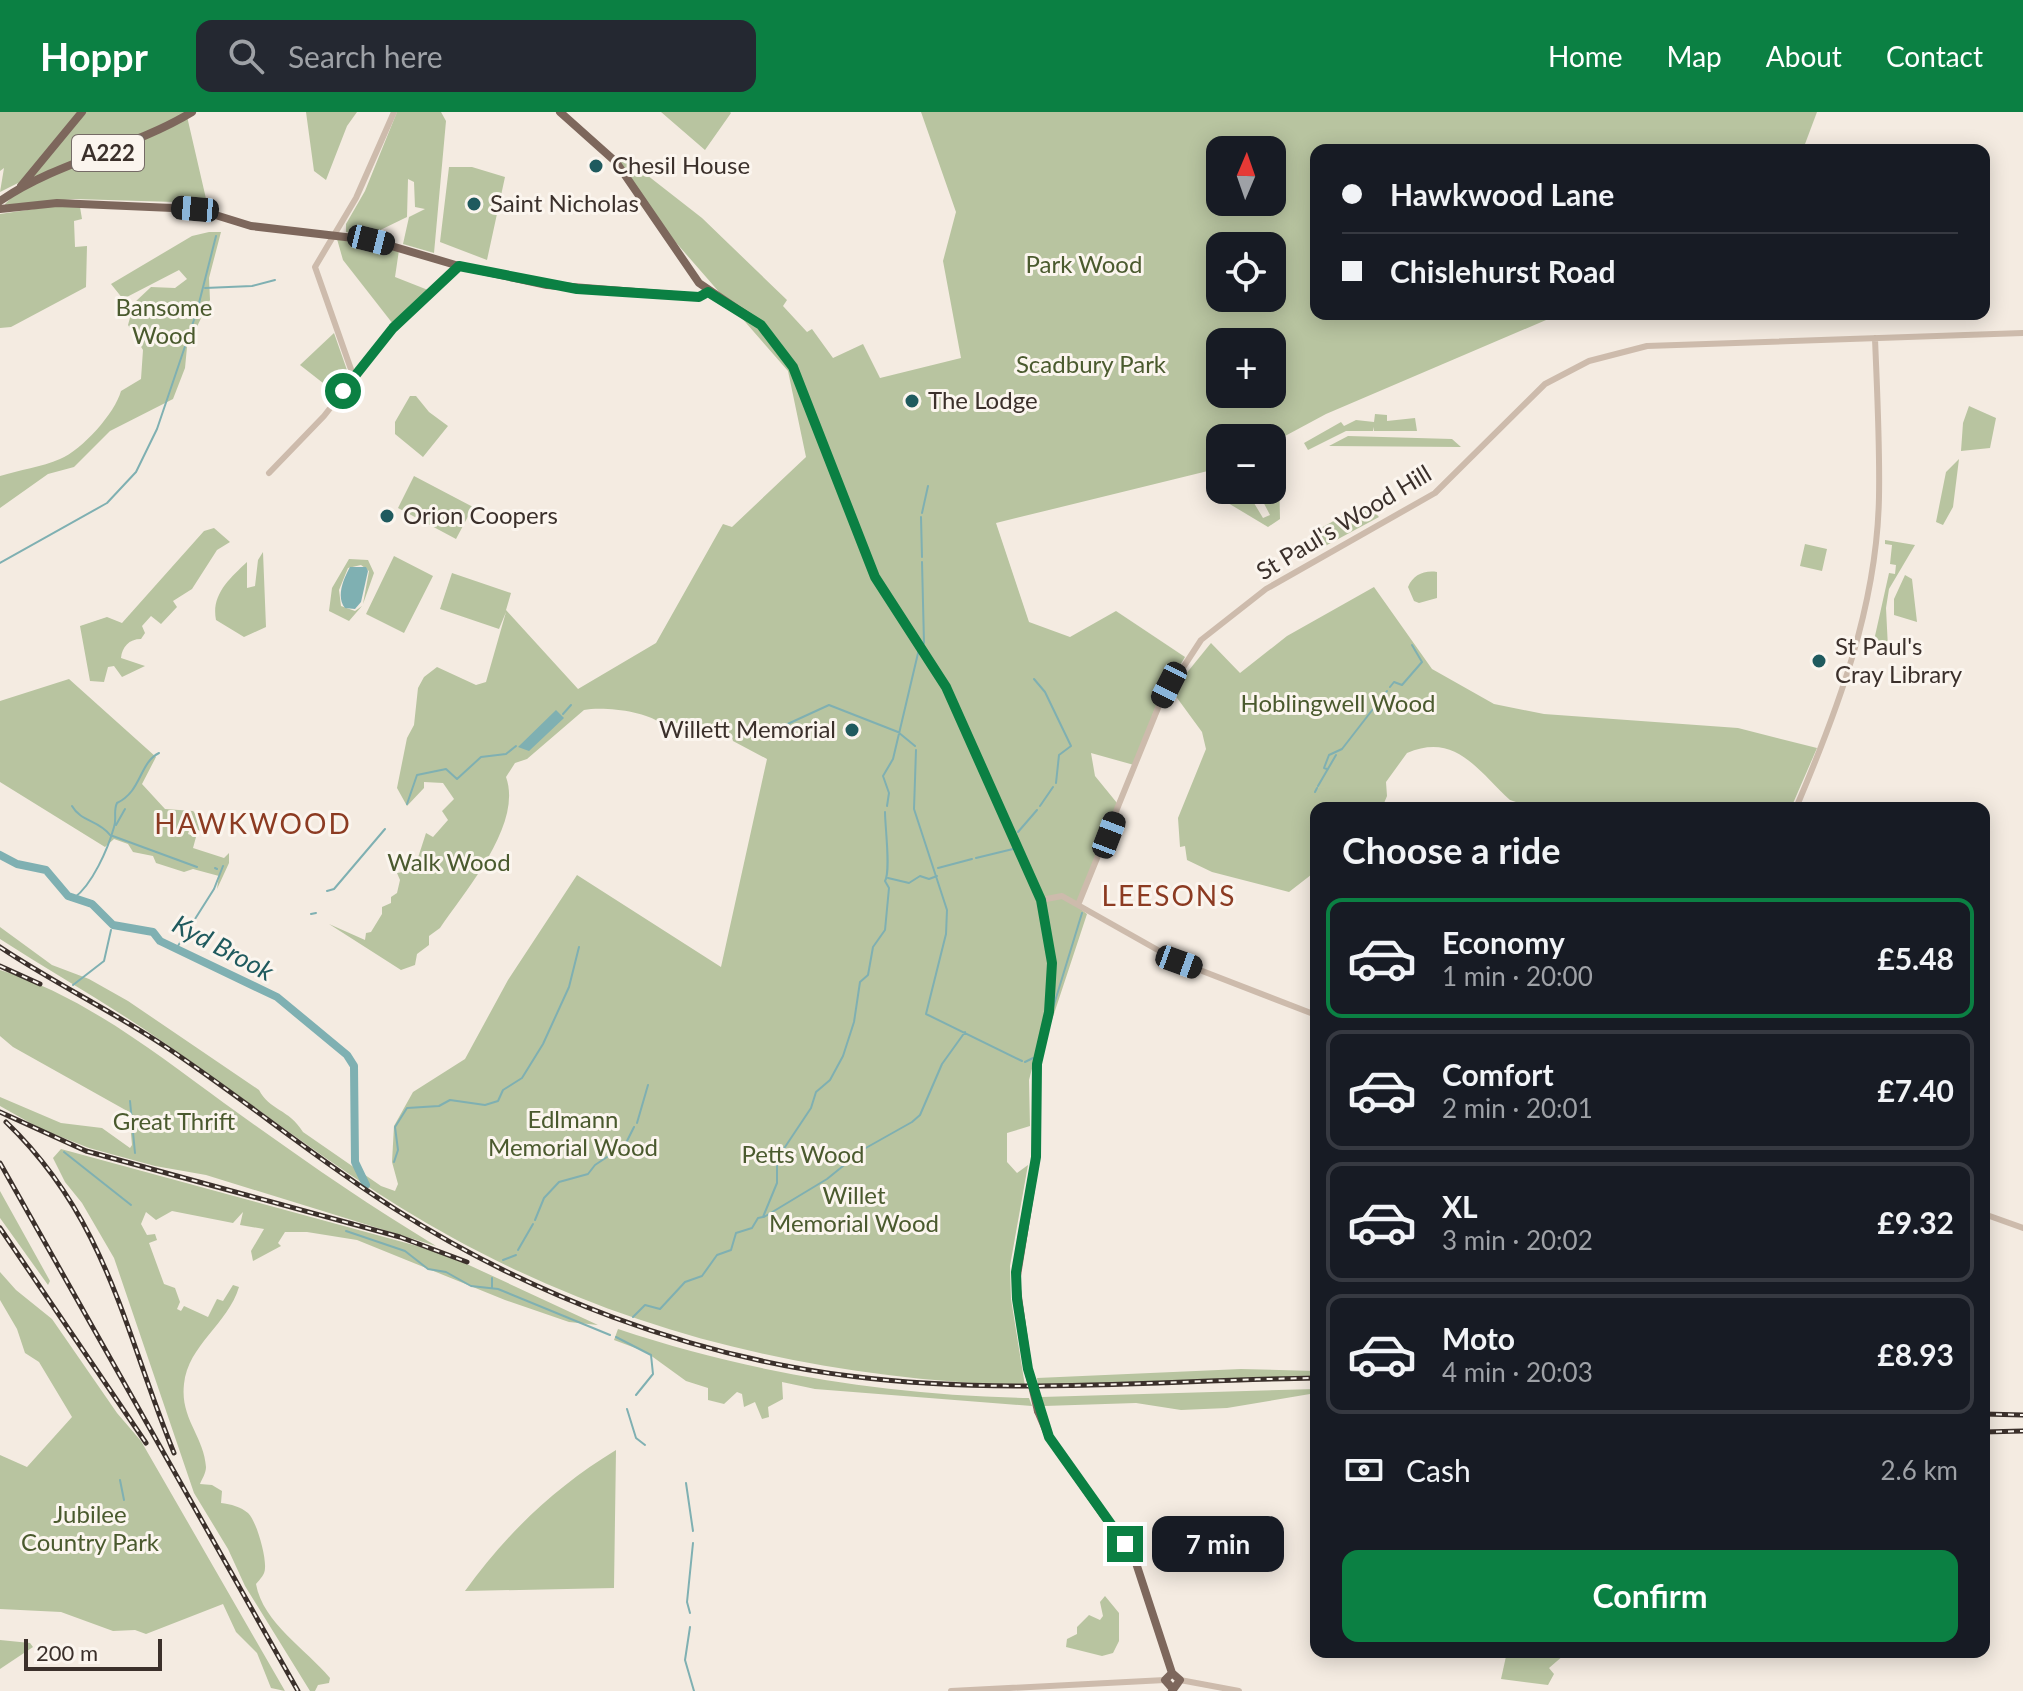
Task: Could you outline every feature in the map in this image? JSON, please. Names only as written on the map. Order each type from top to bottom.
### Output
[{"type":"main road","points":[[21,187],[82,112]]},
{"type":"main road","name":"A222","points":[[0,201],[21,187],[151,136],[192,112]]},
{"type":"main road","points":[[560,112],[619,166],[674,250],[708,292],[761,325],[793,367],[875,577],[946,687],[1041,900],[1052,963],[1051,983],[1049,1012],[1037,1064],[1036,1157],[1016,1282],[1028,1369],[1038,1411],[1049,1437],[1135,1560],[1173,1690]]},
{"type":"main road","points":[[0,209],[46,203],[175,207],[212,213],[251,226],[371,240],[459,266],[577,289],[699,297],[708,292]]},
{"type":"main road","points":[[1169,1677],[1180,1680],[1173,1690]]},
{"type":"street","points":[[353,375],[314,271],[379,151],[394,112]]},
{"type":"street","points":[[447,262],[447,277]]},
{"type":"street","points":[[269,473],[324,416],[353,375],[393,328],[459,266]]},
{"type":"street","name":"St Paul's Wood Hill","points":[[1078,905],[1160,703],[1189,656],[1224,619],[1266,589],[1435,493],[1476,456],[1527,400],[1578,365],[1619,351],[1647,346],[2023,333]]},
{"type":"street","points":[[1798,802],[1846,684],[1870,578],[1879,499],[1875,338]]},
{"type":"street","points":[[1041,900],[1062,896],[1126,935],[1179,962],[1310,1013]]},
{"type":"street","points":[[1990,1216],[2023,1228]]},
{"type":"street","points":[[951,1691],[1169,1677]]},
{"type":"street","points":[[1180,1680],[1239,1691]]},
{"type":"green space","points":[[0,112],[186,112],[207,203],[75,199],[4,205],[15,194],[18,183],[0,192],[4,168],[0,171]]},
{"type":"green space","points":[[306,112],[357,112],[347,126],[326,180],[314,171]]},
{"type":"green space","points":[[397,112],[441,112],[446,121],[434,253],[403,244],[409,217],[425,209],[415,207],[414,182],[408,179],[407,217],[368,236],[346,232],[346,224],[365,191]]},
{"type":"green space","points":[[661,112],[730,112],[731,113],[705,150]]},
{"type":"green space","name":"Petts Wood","points":[[921,112],[1817,112],[1805,144],[1310,144],[1310,320],[1546,320],[1326,414],[1286,435],[1286,424],[1206,424],[1206,471],[996,523],[1029,622],[1070,637],[1116,611],[1185,657],[1157,703],[1134,765],[1091,753],[1095,776],[1117,803],[1078,907],[1087,914],[1047,1035],[1041,1034],[1029,1080],[1030,1126],[1007,1133],[1007,1162],[1017,1173],[1028,1165],[1010,1266],[1011,1299],[1025,1386],[875,1373],[802,1362],[730,1346],[590,1302],[521,1272],[453,1238],[378,1193],[143,1028],[0,939],[0,927],[52,965],[89,979],[128,1001],[259,1090],[268,1102],[298,1124],[303,1132],[381,1186],[395,1191],[398,1184],[392,1162],[394,1126],[413,1092],[465,1059],[508,980],[577,875],[721,967],[767,759],[733,741],[731,734],[697,723],[660,723],[645,715],[612,709],[584,710],[527,759],[515,763],[506,777],[509,795],[507,815],[489,856],[440,928],[429,936],[429,945],[417,954],[415,965],[401,970],[329,924],[365,940],[366,933],[371,932],[382,914],[382,907],[391,903],[391,897],[397,893],[400,880],[397,873],[408,871],[407,861],[416,864],[426,833],[433,837],[448,820],[442,811],[454,799],[443,783],[424,782],[424,788],[407,806],[397,788],[407,738],[414,725],[418,688],[424,677],[437,667],[476,685],[486,682],[506,612],[499,629],[440,609],[452,573],[511,593],[506,610],[578,689],[656,643],[723,524],[732,527],[806,457],[788,371],[672,238],[616,159],[620,154],[702,218],[787,300],[783,306],[807,332],[812,329],[833,358],[863,344],[880,378],[961,358],[943,261],[956,212]]},
{"type":"green space","points":[[449,167],[472,167],[505,177],[487,260],[440,242]]},
{"type":"green space","points":[[48,207],[80,207],[82,219],[74,221],[75,247],[87,246],[86,287],[11,327],[0,328],[0,214]]},
{"type":"green space","name":"Bansome Wood","points":[[221,232],[209,278],[210,300],[187,347],[185,368],[173,399],[110,431],[74,467],[48,474],[0,508],[0,476],[46,464],[69,454],[105,420],[121,391],[141,379],[143,350],[128,325],[134,303],[151,287],[175,288],[187,279],[179,270],[123,299],[111,284],[192,236]]},
{"type":"green space","points":[[337,239],[399,250],[395,277],[428,290],[393,324],[343,260]]},
{"type":"green space","points":[[334,333],[348,373],[337,394],[300,365]]},
{"type":"green space","points":[[410,396],[416,396],[429,412],[448,426],[423,457],[395,434],[395,422]]},
{"type":"green space","points":[[1969,406],[1996,418],[1990,448],[1961,451],[1963,423]]},
{"type":"green space","points":[[1375,414],[1387,415],[1387,421],[1415,418],[1417,431],[1374,431],[1374,427],[1373,431],[1346,431],[1308,450],[1304,443],[1341,422],[1344,426],[1356,420],[1374,422]]},
{"type":"green space","points":[[1348,436],[1452,439],[1461,447],[1329,446]]},
{"type":"green space","points":[[1959,459],[1953,507],[1943,525],[1936,522],[1946,472]]},
{"type":"green space","points":[[414,476],[473,507],[456,539],[398,508]]},
{"type":"green space","points":[[1366,503],[1379,517],[1314,552],[1310,545],[1312,533]]},
{"type":"green space","points":[[1230,504],[1255,504],[1263,518],[1270,515],[1264,504],[1280,504],[1280,519],[1268,527]]},
{"type":"green space","points":[[214,528],[230,542],[217,550],[192,589],[173,601],[177,607],[161,624],[151,616],[142,626],[145,633],[141,639],[130,642],[123,650],[121,658],[145,666],[122,677],[114,666],[108,667],[104,682],[90,681],[80,626],[107,617],[122,623],[204,531]]},
{"type":"green space","points":[[1885,540],[1915,545],[1889,589],[1886,608],[1888,648],[1873,645],[1889,573],[1895,574],[1896,565],[1890,564],[1892,545],[1885,544]]},
{"type":"green space","points":[[1805,544],[1827,549],[1822,571],[1800,566]]},
{"type":"green space","points":[[263,552],[266,627],[244,637],[216,620],[216,603],[228,581],[247,562],[247,588],[255,586],[258,560]]},
{"type":"green space","points":[[394,556],[433,576],[404,633],[366,614]]},
{"type":"green space","points":[[349,559],[368,560],[374,573],[363,604],[369,571],[361,565],[348,568],[339,590],[341,606],[355,611],[362,606],[349,621],[329,611],[332,588]]},
{"type":"green space","points":[[1437,572],[1437,598],[1419,603],[1414,601],[1408,587],[1413,579],[1423,573]]},
{"type":"green space","points":[[1905,575],[1912,579],[1917,622],[1894,615],[1894,599]]},
{"type":"green space","name":"Hoblingwell Wood","points":[[1374,587],[1432,669],[1494,704],[1544,714],[1738,728],[1817,748],[1794,802],[1516,802],[1510,800],[1465,758],[1439,747],[1424,748],[1407,753],[1386,782],[1384,802],[1310,802],[1310,876],[1289,892],[1212,872],[1187,860],[1185,846],[1180,847],[1178,818],[1206,749],[1202,732],[1172,691],[1211,643],[1240,673],[1287,636]]},
{"type":"green space","points":[[69,679],[156,757],[142,784],[165,809],[193,811],[209,828],[206,833],[190,827],[188,834],[196,837],[193,848],[224,858],[229,853],[229,863],[217,889],[219,876],[193,869],[184,872],[156,863],[153,856],[133,852],[128,844],[114,839],[105,847],[0,782],[0,701]]},
{"type":"green space","name":"Great Thrift","points":[[0,970],[60,994],[117,1027],[328,1177],[436,1246],[206,1175],[155,1166],[89,1148],[41,1129],[0,1106],[0,1097],[61,1123],[102,1128],[130,1148],[132,1145],[129,1112],[13,1047],[0,1036]]},
{"type":"green space","points":[[61,1149],[443,1253],[598,1325],[569,1322],[505,1300],[357,1240],[307,1232],[285,1232],[278,1243],[281,1246],[253,1261],[251,1251],[264,1229],[240,1225],[243,1212],[233,1223],[172,1211],[156,1220],[146,1212],[141,1224],[147,1235],[155,1234],[157,1240],[149,1243],[164,1284],[175,1288],[180,1302],[177,1309],[181,1311],[184,1306],[208,1317],[217,1299],[223,1301],[233,1285],[239,1287],[234,1300],[200,1346],[187,1370],[185,1407],[204,1456],[206,1469],[200,1484],[212,1485],[222,1491],[221,1503],[248,1513],[258,1531],[265,1568],[256,1584],[260,1598],[276,1623],[330,1678],[329,1683],[318,1685],[315,1691],[310,1691],[245,1586],[228,1549],[194,1493],[114,1258],[53,1158]]},
{"type":"green space","points":[[0,1191],[50,1281],[48,1285],[0,1218]]},
{"type":"green space","name":"Jubilee Country Park","points":[[0,1272],[16,1290],[52,1319],[117,1413],[141,1441],[285,1691],[271,1688],[257,1653],[236,1632],[223,1604],[146,1634],[135,1630],[113,1631],[61,1612],[0,1609],[0,1455],[27,1467],[72,1417],[39,1362],[25,1353],[17,1329],[0,1300]]},
{"type":"green space","points":[[618,1329],[770,1370],[872,1387],[1029,1398],[1032,1406],[815,1389],[782,1382],[783,1399],[768,1407],[769,1417],[762,1419],[755,1402],[744,1407],[742,1394],[737,1392],[724,1404],[708,1400],[708,1388],[686,1381],[646,1352],[614,1340]]},
{"type":"green space","points":[[1241,1369],[1310,1371],[1310,1377],[1038,1386],[1037,1378]]},
{"type":"green space","points":[[1310,1389],[1310,1394],[1227,1408],[1181,1410],[1136,1403],[1044,1406],[1041,1397]]},
{"type":"green space","points":[[616,1450],[614,1588],[465,1591],[533,1513],[573,1479]]},
{"type":"green space","points":[[1105,1596],[1119,1613],[1119,1641],[1113,1653],[1102,1656],[1066,1647],[1067,1639],[1077,1634],[1077,1627],[1089,1615],[1100,1620],[1103,1616],[1100,1602]]},
{"type":"green space","points":[[0,1640],[30,1643],[33,1647],[0,1669]]},
{"type":"green space","points":[[1506,1658],[1561,1658],[1549,1668],[1554,1674],[1548,1685],[1501,1679]]},
{"type":"water","points":[[350,567],[366,567],[368,571],[361,602],[355,609],[345,608],[341,599],[343,583]]},
{"type":"water","points":[[556,710],[564,718],[529,751],[518,747]]},
{"type":"waterway","points":[[0,563],[107,503],[136,472],[157,429],[197,311],[216,236]]},
{"type":"waterway","points":[[205,288],[252,286],[275,280]]},
{"type":"waterway","points":[[922,513],[928,486]]},
{"type":"waterway","points":[[921,517],[922,557]]},
{"type":"waterway","points":[[922,562],[924,643]]},
{"type":"waterway","points":[[1390,687],[1394,682],[1402,685],[1422,662],[1412,645]]},
{"type":"waterway","points":[[887,806],[889,793],[883,776],[893,759],[919,649]]},
{"type":"waterway","points":[[1034,679],[1045,692],[1071,746],[1059,755],[1056,783]]},
{"type":"waterway","points":[[1327,769],[1324,768],[1329,755],[1342,749],[1387,691]]},
{"type":"waterway","points":[[563,714],[571,705]]},
{"type":"waterway","points":[[781,727],[829,705],[898,732],[915,746]]},
{"type":"waterway","points":[[407,804],[417,775],[446,769],[457,779],[481,757],[506,754],[516,746]]},
{"type":"waterway","points":[[916,750],[914,809],[947,910],[946,934],[926,1014],[1022,1061]]},
{"type":"waterway","points":[[74,898],[87,885],[103,856],[115,824],[117,803],[131,792],[148,763],[159,753]]},
{"type":"waterway","points":[[1318,786],[1336,755]]},
{"type":"waterway","points":[[1040,806],[1053,787]]},
{"type":"waterway","points":[[1315,792],[1317,788]]},
{"type":"waterway","points":[[72,806],[110,835],[197,867]]},
{"type":"waterway","points":[[116,825],[125,809]]},
{"type":"waterway","points":[[1018,832],[1037,810]]},
{"type":"waterway","points":[[633,1317],[645,1305],[660,1309],[685,1282],[702,1276],[717,1255],[731,1250],[736,1233],[752,1228],[758,1218],[763,1217],[777,1183],[777,1159],[811,1108],[816,1092],[830,1080],[843,1056],[854,1022],[860,982],[868,975],[873,947],[885,930],[889,888],[885,881],[888,859],[885,812]]},
{"type":"waterway","points":[[327,891],[334,889],[385,829]]},
{"type":"waterway","points":[[976,858],[1013,849]]},
{"type":"waterway","name":"Kyd Brook","points":[[0,855],[17,864],[46,870],[68,896],[92,904],[113,925],[153,932],[160,941],[277,997],[347,1055],[354,1066],[355,1162],[366,1185]]},
{"type":"waterway","points":[[938,868],[972,859]]},
{"type":"waterway","points":[[176,949],[214,889],[223,866]]},
{"type":"waterway","points":[[888,878],[909,883],[920,876],[929,879],[937,876]]},
{"type":"waterway","points":[[311,914],[316,913]]},
{"type":"waterway","points":[[1052,1011],[1082,913]]},
{"type":"waterway","points":[[73,985],[104,961],[111,930]]},
{"type":"waterway","points":[[394,1162],[398,1150],[395,1127],[407,1108],[439,1106],[450,1100],[485,1105],[498,1101],[503,1090],[522,1078],[543,1044],[569,987],[579,947]]},
{"type":"waterway","points":[[764,1217],[827,1179],[864,1149],[920,1115],[942,1064],[965,1032]]},
{"type":"waterway","points":[[1025,1062],[1033,1058]]},
{"type":"waterway","points":[[637,1123],[648,1085]]},
{"type":"waterway","points":[[130,1101],[135,1153]]},
{"type":"waterway","points":[[535,1220],[544,1198],[559,1182],[588,1174],[595,1165],[625,1145],[634,1127]]},
{"type":"waterway","points":[[64,1152],[131,1205]]},
{"type":"waterway","points":[[518,1250],[533,1224]]},
{"type":"waterway","name":"Kyd Brook","points":[[346,1231],[405,1251],[428,1269],[446,1272],[471,1286],[498,1289],[610,1335]]},
{"type":"waterway","points":[[503,1260],[516,1255]]},
{"type":"waterway","points":[[492,1278],[492,1288]]},
{"type":"waterway","name":"Kyd Brook","points":[[616,1337],[651,1355],[653,1374],[636,1395]]},
{"type":"waterway","name":"Kyd Brook","points":[[627,1409],[636,1438],[645,1445]]},
{"type":"waterway","points":[[120,1480],[124,1500]]},
{"type":"waterway","name":"Kyd Brook","points":[[686,1483],[693,1531]]},
{"type":"waterway","name":"Kyd Brook","points":[[690,1613],[687,1602],[693,1543]]},
{"type":"waterway","name":"Kyd Brook","points":[[690,1627],[685,1660],[694,1691]]},
{"type":"railway","points":[[0,947],[166,1047],[366,1190],[447,1240],[556,1294],[671,1337],[790,1367],[908,1382],[1024,1386],[1310,1378]]},
{"type":"railway","points":[[0,966],[40,984]]},
{"type":"railway","points":[[0,1112],[86,1151],[400,1237],[467,1262]]},
{"type":"railway","points":[[6,1122],[40,1159],[68,1197],[90,1237],[126,1320],[174,1453]]},
{"type":"railway","points":[[0,1163],[298,1691]]},
{"type":"railway","points":[[0,1228],[146,1443]]},
{"type":"railway","points":[[1990,1414],[2023,1415]]},
{"type":"railway","points":[[1990,1432],[2023,1431]]},
{"type":"place","name":"Chesil House","points":[[596,166]]},
{"type":"place","name":"Saint Nicholas","points":[[474,204]]},
{"type":"place","name":"The Lodge","points":[[912,401]]},
{"type":"place","name":"Orion Coopers","points":[[387,516]]},
{"type":"place","name":"St Paul's Cray Library","points":[[1819,661]]},
{"type":"place","name":"Willett Memorial","points":[[852,730]]},
{"type":"district","name":"HAWKWOOD","points":[[253,824]]},
{"type":"district","name":"LEESONS","points":[[1169,896]]},
{"type":"route","points":[[343,391],[393,328],[459,266],[577,289],[699,297],[708,292],[761,325],[787,357],[803,389],[875,577],[893,610],[935,666],[946,687],[971,746],[1012,827],[1041,900],[1052,963],[1049,1012],[1037,1064],[1036,1157],[1016,1272],[1017,1299],[1028,1369],[1038,1411],[1049,1437],[1125,1544]]},
{"type":"park label","name":"Park Wood","points":[[1084,265]]},
{"type":"park label","name":"Scadbury Park","points":[[1091,365]]},
{"type":"park label","name":"Walk Wood","points":[[449,863]]},
{"type":"park label","name":"Edlmann Memorial Wood","points":[[573,1134]]},
{"type":"park label","name":"Willet Memorial Wood","points":[[854,1210]]}]
